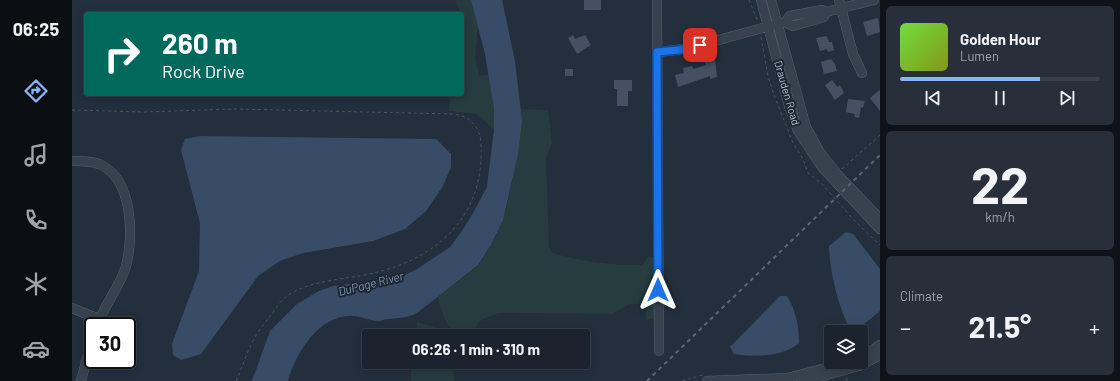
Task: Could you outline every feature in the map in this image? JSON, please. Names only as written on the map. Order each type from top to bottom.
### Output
[{"type":"street","points":[[657,0],[659,351]]},
{"type":"street","name":"Drauden Road","points":[[761,0],[791,112],[798,131],[822,167],[880,230]]},
{"type":"street","name":"Drauden Road","points":[[771,0],[781,23],[806,128],[820,151],[837,174],[880,218]]},
{"type":"street","points":[[657,52],[685,49],[781,23],[790,16],[822,10],[826,12],[840,4],[874,0]]},
{"type":"street","points":[[840,4],[853,54],[862,73]]},
{"type":"street","points":[[72,161],[100,164],[111,173],[120,185],[128,208],[130,233],[125,267],[101,317]]},
{"type":"street","points":[[72,308],[88,317]]},
{"type":"street","points":[[868,353],[880,345]]},
{"type":"street","points":[[804,381],[859,366],[880,355]]},
{"type":"street","points":[[707,381],[787,378],[824,368]]},
{"type":"street","points":[[81,381],[84,369]]},
{"type":"path","points":[[72,110],[144,112],[235,109],[453,114],[466,117],[476,126],[481,142],[479,179],[466,213],[442,241],[423,255],[405,263],[375,273],[303,288],[286,297],[256,335],[236,381]]},
{"type":"path","points":[[837,174],[880,135]]},
{"type":"green space","points":[[455,0],[471,0],[478,24],[475,56],[479,76],[489,75],[494,109],[494,130],[477,114],[449,111],[450,96],[464,96],[464,12],[458,12],[459,9]]},
{"type":"green space","points":[[520,109],[548,110],[552,143],[546,158],[549,246],[552,253],[586,261],[618,264],[642,265],[649,256],[654,258],[655,318],[646,320],[645,304],[630,304],[612,314],[499,313],[481,320],[474,329],[450,328],[444,317],[437,296],[478,265],[489,250],[498,233],[509,196],[522,121]]},
{"type":"green space","points":[[417,322],[440,329],[416,329]]},
{"type":"green space","points":[[411,369],[453,369],[454,381],[411,381]]},
{"type":"water","name":"DuPage River","points":[[471,0],[502,0],[515,61],[522,121],[518,154],[503,220],[491,245],[478,265],[417,313],[406,317],[379,321],[373,321],[355,316],[343,316],[321,327],[311,336],[297,358],[291,370],[288,381],[252,381],[270,331],[297,304],[319,291],[333,286],[405,275],[417,269],[450,247],[473,213],[487,187],[494,130],[494,109],[485,54]]},
{"type":"water","points":[[199,136],[436,139],[451,154],[451,167],[443,186],[426,211],[405,229],[373,241],[303,253],[280,261],[258,276],[201,354],[181,360],[173,355],[172,344],[199,271],[200,223],[181,150],[185,139]]},
{"type":"water","points":[[846,232],[853,234],[880,269],[880,311],[864,324],[848,325],[835,289],[829,246]]},
{"type":"water","points":[[780,296],[787,296],[793,307],[798,325],[799,343],[793,348],[768,355],[750,356],[734,354],[730,347]]},
{"type":"building","points":[[584,0],[601,0],[601,10],[584,10]]},
{"type":"building","points":[[878,18],[880,32],[867,36],[863,22]]},
{"type":"building","points":[[573,35],[575,39],[585,35],[591,45],[577,54],[568,38]]},
{"type":"building","points":[[827,36],[829,42],[832,42],[834,50],[828,52],[827,49],[820,51],[816,38]]},
{"type":"building","points":[[831,59],[835,64],[837,71],[824,74],[821,62]]},
{"type":"building","points":[[715,60],[717,77],[710,79],[710,76],[678,87],[675,75],[684,73],[683,68],[692,66],[693,69],[706,65],[705,62]]},
{"type":"building","points":[[565,69],[573,69],[573,76],[565,76]]},
{"type":"building","points":[[614,80],[632,80],[632,91],[628,91],[628,106],[617,106],[617,89],[614,89]]},
{"type":"building","points":[[832,80],[837,87],[840,85],[844,93],[835,100],[825,85]]},
{"type":"building","points":[[880,90],[880,111],[870,98]]},
{"type":"building","points":[[848,99],[865,101],[863,108],[861,107],[859,118],[854,117],[855,114],[846,112]]},
{"type":"railway","points":[[647,381],[880,155]]},
{"type":"route","points":[[658,290],[657,52],[679,50],[700,45]]}]
